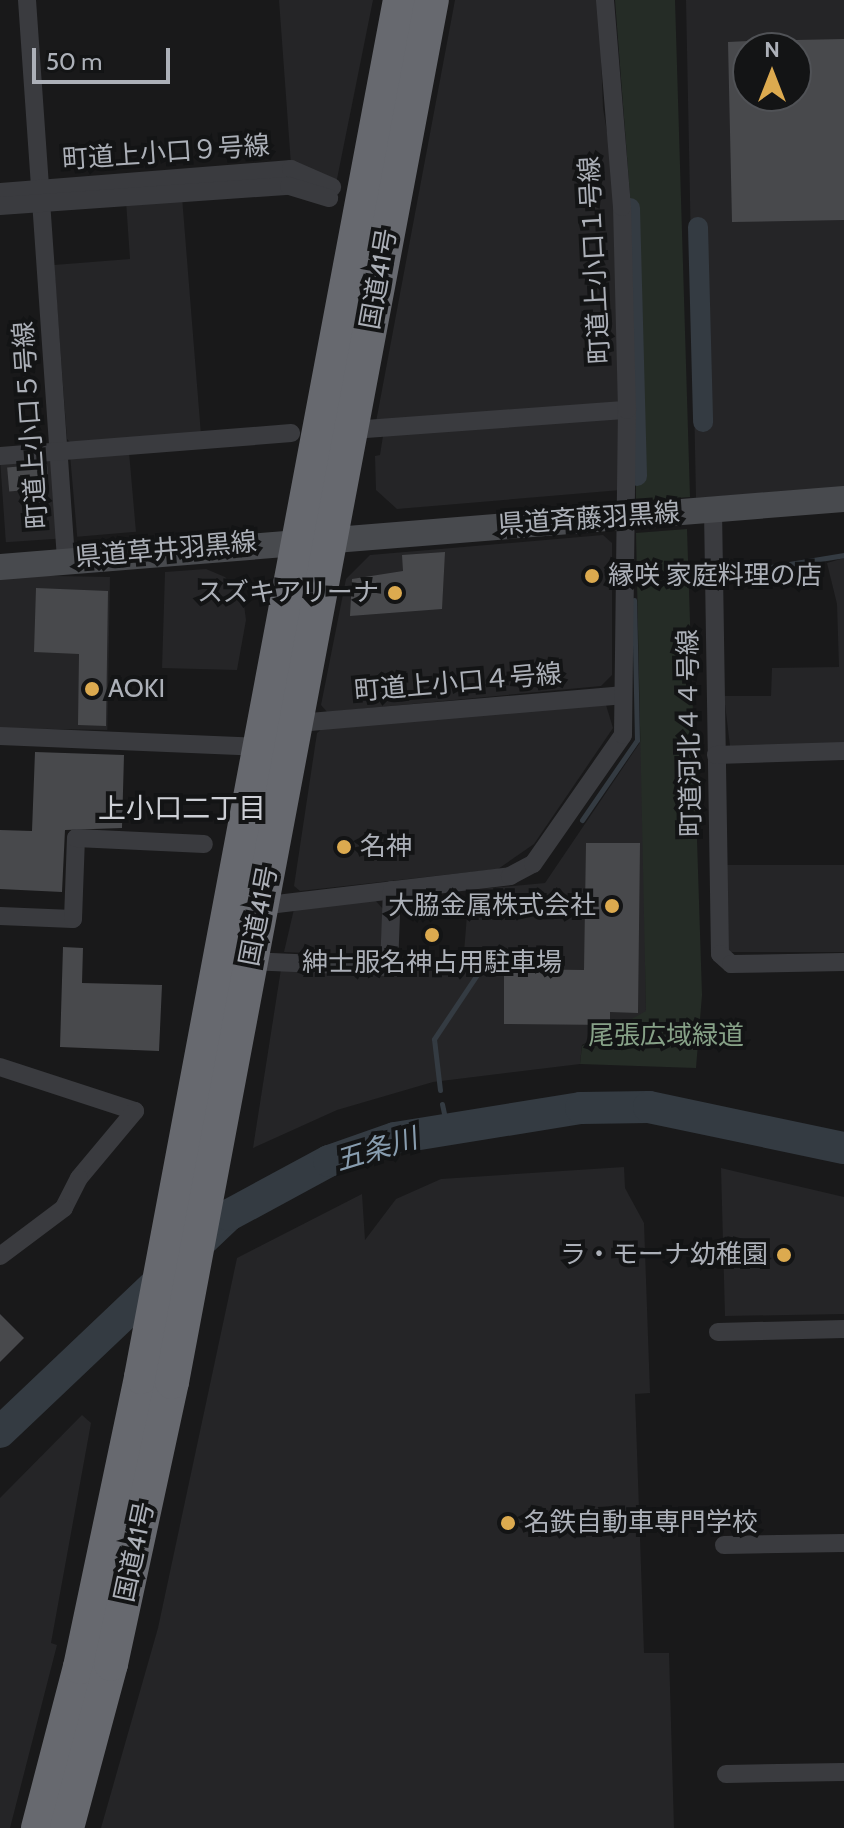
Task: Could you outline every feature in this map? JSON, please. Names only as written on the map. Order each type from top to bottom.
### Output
[{"type":"highway","name":"国道41号","points":[[67,1828],[111,1664],[156,1380],[206,1113],[260,747],[400,0]]},
{"type":"highway","name":"国道41号","points":[[206,1113],[250,961],[298,723],[432,0]]},
{"type":"highway","name":"国道41号","points":[[38,1828],[156,1380]]},
{"type":"main road","name":"県道斉藤羽黒線","points":[[333,536],[844,499]]},
{"type":"main road","name":"県道草井羽黒線","points":[[0,567],[333,536]]},
{"type":"street","name":"町道上小口５号線","points":[[27,0],[66,559]]},
{"type":"street","name":"町道上小口１号線","points":[[260,906],[510,876],[533,864],[623,735],[627,410],[622,207],[605,0]]},
{"type":"street","points":[[0,206],[41,196],[289,186],[331,192]]},
{"type":"street","name":"町道上小口９号線","points":[[0,192],[41,196]]},
{"type":"street","points":[[352,430],[627,410]]},
{"type":"street","points":[[0,456],[291,433]]},
{"type":"street","name":"町道河北４４号線","points":[[713,510],[720,954],[731,964],[844,962]]},
{"type":"street","name":"町道上小口４号線","points":[[298,723],[622,695]]},
{"type":"street","points":[[0,736],[260,747]]},
{"type":"street","points":[[716,755],[844,751]]},
{"type":"street","points":[[0,916],[73,919],[76,838],[204,844]]},
{"type":"street","points":[[250,961],[389,967],[392,890]]},
{"type":"street","points":[[0,1067],[135,1111],[79,1178],[64,1208],[0,1256]]},
{"type":"street","points":[[718,1332],[844,1329]]},
{"type":"street","points":[[724,1545],[844,1543]]},
{"type":"street","points":[[726,1774],[844,1772]]},
{"type":"shaded area","points":[[279,0],[373,0],[336,184],[291,165]]},
{"type":"shaded area","points":[[455,0],[599,0],[603,108],[614,175],[621,490],[397,509],[376,490],[375,456],[380,455],[385,423],[376,422]]},
{"type":"shaded area","points":[[686,0],[844,0],[844,487],[696,498]]},
{"type":"shaded area","points":[[182,197],[201,435],[73,445],[67,439],[54,265],[130,259],[126,201]]},
{"type":"shaded area","points":[[129,452],[136,532],[77,537],[70,457]]},
{"type":"shaded area","points":[[51,457],[57,539],[6,542],[0,461]]},
{"type":"shaded area","points":[[603,535],[612,543],[612,675],[601,686],[327,712],[321,705],[346,579],[370,555]]},
{"type":"shaded area","points":[[844,558],[844,743],[730,746],[724,696],[771,696],[772,668],[839,667],[837,604],[827,563]]},
{"type":"shaded area","points":[[206,569],[225,577],[243,597],[246,620],[237,670],[162,668],[165,572]]},
{"type":"shaded area","points":[[0,575],[110,577],[107,730],[0,728]]},
{"type":"shaded area","points":[[606,705],[613,728],[534,844],[498,869],[300,891],[294,886],[317,733],[323,728]]},
{"type":"shaded area","points":[[643,738],[646,1012],[582,1045],[580,1064],[433,1082],[337,1110],[253,1148],[281,969],[397,976],[398,963],[463,965],[469,890],[545,883]]},
{"type":"shaded area","points":[[727,865],[844,865],[844,952],[727,952]]},
{"type":"shaded area","points":[[375,900],[383,909],[381,950],[372,956],[284,952],[294,909]]},
{"type":"shaded area","points":[[624,1167],[625,1188],[644,1223],[650,1393],[635,1394],[644,1653],[669,1653],[674,1828],[101,1828],[158,1628],[237,1258],[362,1194],[365,1240],[396,1199],[441,1179]]},
{"type":"shaded area","name":"ラ・モーナ幼稚園","points":[[721,1168],[844,1197],[844,1314],[725,1316]]},
{"type":"shaded area","points":[[82,1415],[91,1423],[51,1643],[57,1645],[10,1828],[0,1828],[0,1498]]},
{"type":"green space","points":[[615,0],[675,0],[690,497],[636,501],[634,247]]},
{"type":"green space","name":"尾張広域緑道","points":[[687,529],[702,995],[696,1068],[580,1064],[582,1046],[646,1011],[636,533]]},
{"type":"building","points":[[844,39],[844,220],[732,222],[728,42],[732,42],[732,112],[812,112],[812,40]]},
{"type":"building","points":[[47,464],[49,488],[9,491],[7,467]]},
{"type":"building","name":"スズキアリーナ","points":[[445,552],[442,609],[350,616],[352,579],[403,571],[402,555]]},
{"type":"building","name":"AOKI","points":[[36,588],[108,591],[106,726],[78,725],[79,654],[34,652]]},
{"type":"building","points":[[35,752],[124,755],[122,828],[65,830],[62,892],[0,889],[0,830],[32,831]]},
{"type":"building","name":"大脇金属株式会社","points":[[586,843],[640,843],[638,1013],[610,1012],[610,1025],[504,1024],[504,969],[584,970]]},
{"type":"building","points":[[63,947],[83,948],[82,983],[162,985],[159,1051],[60,1047]]},
{"type":"building","points":[[0,1314],[24,1338],[0,1362]]},
{"type":"waterway","points":[[630,208],[637,476]]},
{"type":"waterway","points":[[698,227],[703,422]]},
{"type":"waterway","points":[[722,575],[844,555]]},
{"type":"waterway","points":[[582,820],[637,740],[634,600]]},
{"type":"waterway","points":[[440,1090],[434,1039],[478,973]]},
{"type":"waterway","points":[[442,1104],[447,1128]]},
{"type":"waterway","name":"五条川","points":[[0,1432],[229,1215],[329,1161],[395,1138],[581,1108],[649,1107],[844,1148]]},
{"type":"place","name":"縁咲 家庭料理の店","points":[[592,576]]},
{"type":"place","name":"スズキアリーナ","points":[[395,593]]},
{"type":"place","name":"AOKI","points":[[92,689]]},
{"type":"place","name":"名神","points":[[344,847]]},
{"type":"place","name":"大脇金属株式会社","points":[[612,906]]},
{"type":"place","name":"紳士服名神占用駐車場","points":[[432,935]]},
{"type":"place","name":"ラ・モーナ幼稚園","points":[[784,1255]]},
{"type":"place","name":"名鉄自動車専門学校","points":[[508,1523]]},
{"type":"district","name":"上小口二丁目","points":[[182,808]]}]
